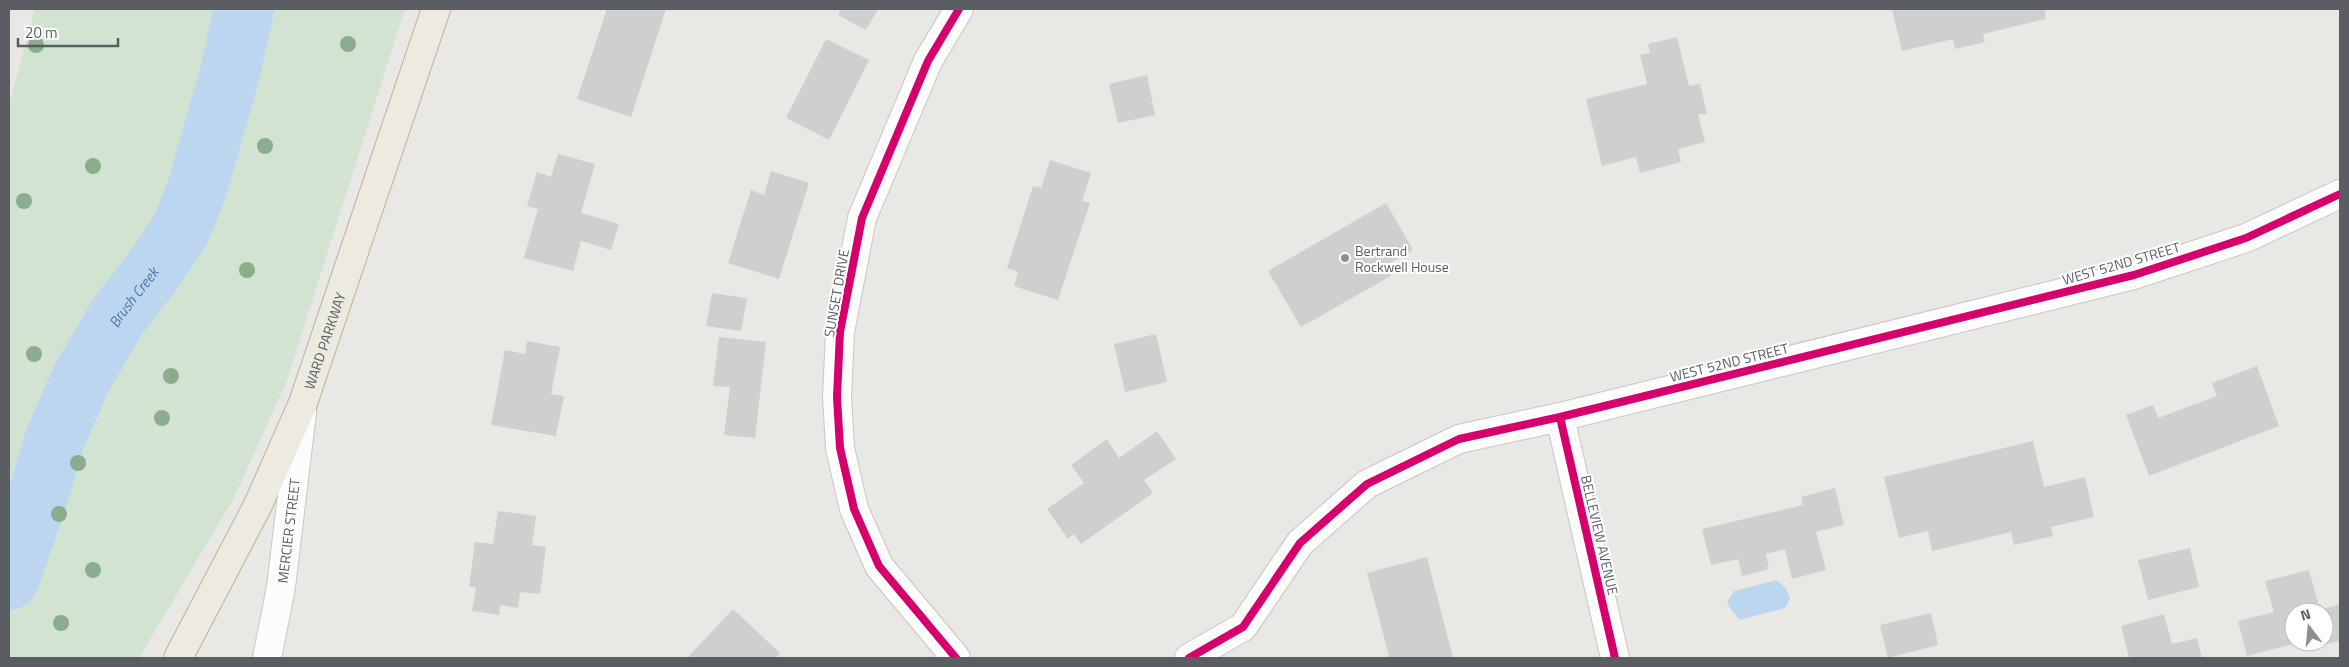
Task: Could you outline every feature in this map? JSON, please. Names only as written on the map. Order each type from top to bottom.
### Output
[{"type":"highway","name":"WARD PARKWAY","points":[[178,658],[258,505],[303,404],[436,9]]},
{"type":"street","name":"SUNSET DRIVE","points":[[956,658],[879,566],[854,509],[840,448],[837,397],[840,332],[862,218],[928,61],[959,9]]},
{"type":"street","name":"WEST 52ND STREET","points":[[1189,658],[1243,627],[1300,543],[1367,484],[1459,439],[1560,417],[2134,275],[2246,238],[2340,194]]},
{"type":"street","name":"MERCIER STREET","points":[[266,658],[281,587],[303,404]]},
{"type":"street","name":"BELLEVIEW AVENUE","points":[[1560,417],[1615,658]]},
{"type":"street","points":[[1226,658],[1243,627]]},
{"type":"green space","points":[[35,9],[405,9],[286,383],[233,500],[139,658],[9,658],[9,105]]},
{"type":"water","points":[[1776,580],[1786,588],[1790,599],[1785,608],[1740,620],[1732,611],[1727,602],[1734,591]]},
{"type":"building","points":[[607,9],[666,9],[631,117],[577,99]]},
{"type":"building","points":[[841,9],[878,9],[866,30],[838,15]]},
{"type":"building","points":[[1892,9],[2044,9],[2046,19],[1983,34],[1985,42],[1955,49],[1953,39],[1902,51]]},
{"type":"building","points":[[1677,37],[1689,86],[1700,84],[1707,114],[1698,114],[1705,142],[1678,149],[1681,162],[1640,173],[1636,157],[1602,166],[1586,99],[1647,84],[1640,55],[1650,53],[1648,44]]},
{"type":"building","points":[[826,39],[869,60],[829,140],[786,118]]},
{"type":"building","points":[[1147,75],[1155,115],[1118,123],[1109,84]]},
{"type":"building","points":[[558,154],[595,164],[581,213],[619,224],[611,250],[581,241],[573,271],[524,258],[538,209],[527,206],[537,172],[551,177]]},
{"type":"building","points":[[1050,160],[1091,173],[1082,201],[1090,203],[1058,300],[1014,286],[1018,272],[1007,268],[1033,186],[1041,188]]},
{"type":"building","points":[[771,171],[809,183],[779,279],[728,263],[751,190],[764,195]]},
{"type":"building","name":"Bertrand Rockwell House","points":[[1386,203],[1413,250],[1385,266],[1391,276],[1301,327],[1268,271]]},
{"type":"building","points":[[712,293],[747,298],[741,331],[706,326]]},
{"type":"building","points":[[1156,334],[1167,382],[1125,392],[1114,344]]},
{"type":"building","points":[[719,337],[766,342],[755,438],[724,435],[730,387],[713,386]]},
{"type":"building","points":[[527,341],[560,347],[551,394],[564,396],[556,436],[491,425],[505,350],[525,354]]},
{"type":"building","points":[[2257,366],[2279,426],[2149,476],[2126,415],[2153,405],[2158,418],[2217,396],[2212,383]]},
{"type":"building","points":[[1157,431],[1176,459],[1144,480],[1153,493],[1081,544],[1074,534],[1068,539],[1047,509],[1084,483],[1071,465],[1107,439],[1119,458]]},
{"type":"building","points":[[2033,441],[2044,487],[2085,477],[2094,517],[2051,527],[2053,536],[2014,545],[2011,532],[1932,551],[1928,531],[1899,538],[1884,477]]},
{"type":"building","points":[[1835,488],[1844,525],[1816,532],[1826,570],[1792,579],[1785,549],[1766,554],[1769,569],[1742,576],[1738,559],[1711,565],[1702,529],[1803,505],[1801,497]]},
{"type":"building","points":[[498,511],[536,516],[532,545],[546,547],[540,594],[520,592],[518,608],[500,605],[499,615],[472,611],[476,587],[469,587],[475,542],[493,544]]},
{"type":"building","points":[[2190,548],[2199,587],[2148,600],[2138,560]]},
{"type":"building","points":[[1427,557],[1453,658],[1383,658],[1389,656],[1367,573]]},
{"type":"building","points":[[2309,570],[2318,602],[2284,602],[2284,646],[2247,656],[2238,621],[2274,612],[2265,581]]},
{"type":"building","points":[[2340,604],[2340,641],[2334,642],[2334,606]]},
{"type":"building","points":[[733,609],[780,653],[775,658],[687,658]]},
{"type":"building","points":[[1931,613],[1938,645],[1888,658],[1880,625]]},
{"type":"building","points":[[2164,614],[2172,644],[2197,638],[2202,658],[2129,658],[2121,626]]},
{"type":"waterway","name":"Brush Creek","points":[[9,580],[36,503],[54,441],[81,379],[118,316],[150,275],[180,231],[197,189],[230,73],[244,9]]},
{"type":"cycle path","points":[[956,658],[879,566],[854,509],[840,448],[837,397],[840,332],[862,218],[928,61],[959,9]]},
{"type":"cycle path","points":[[1189,658],[1243,627],[1300,543],[1367,484],[1459,439],[1560,417],[2134,275],[2246,238],[2340,194]]},
{"type":"cycle path","points":[[1560,417],[1615,658]]},
{"type":"place","name":"Bertrand Rockwell House","points":[[1345,258]]}]
